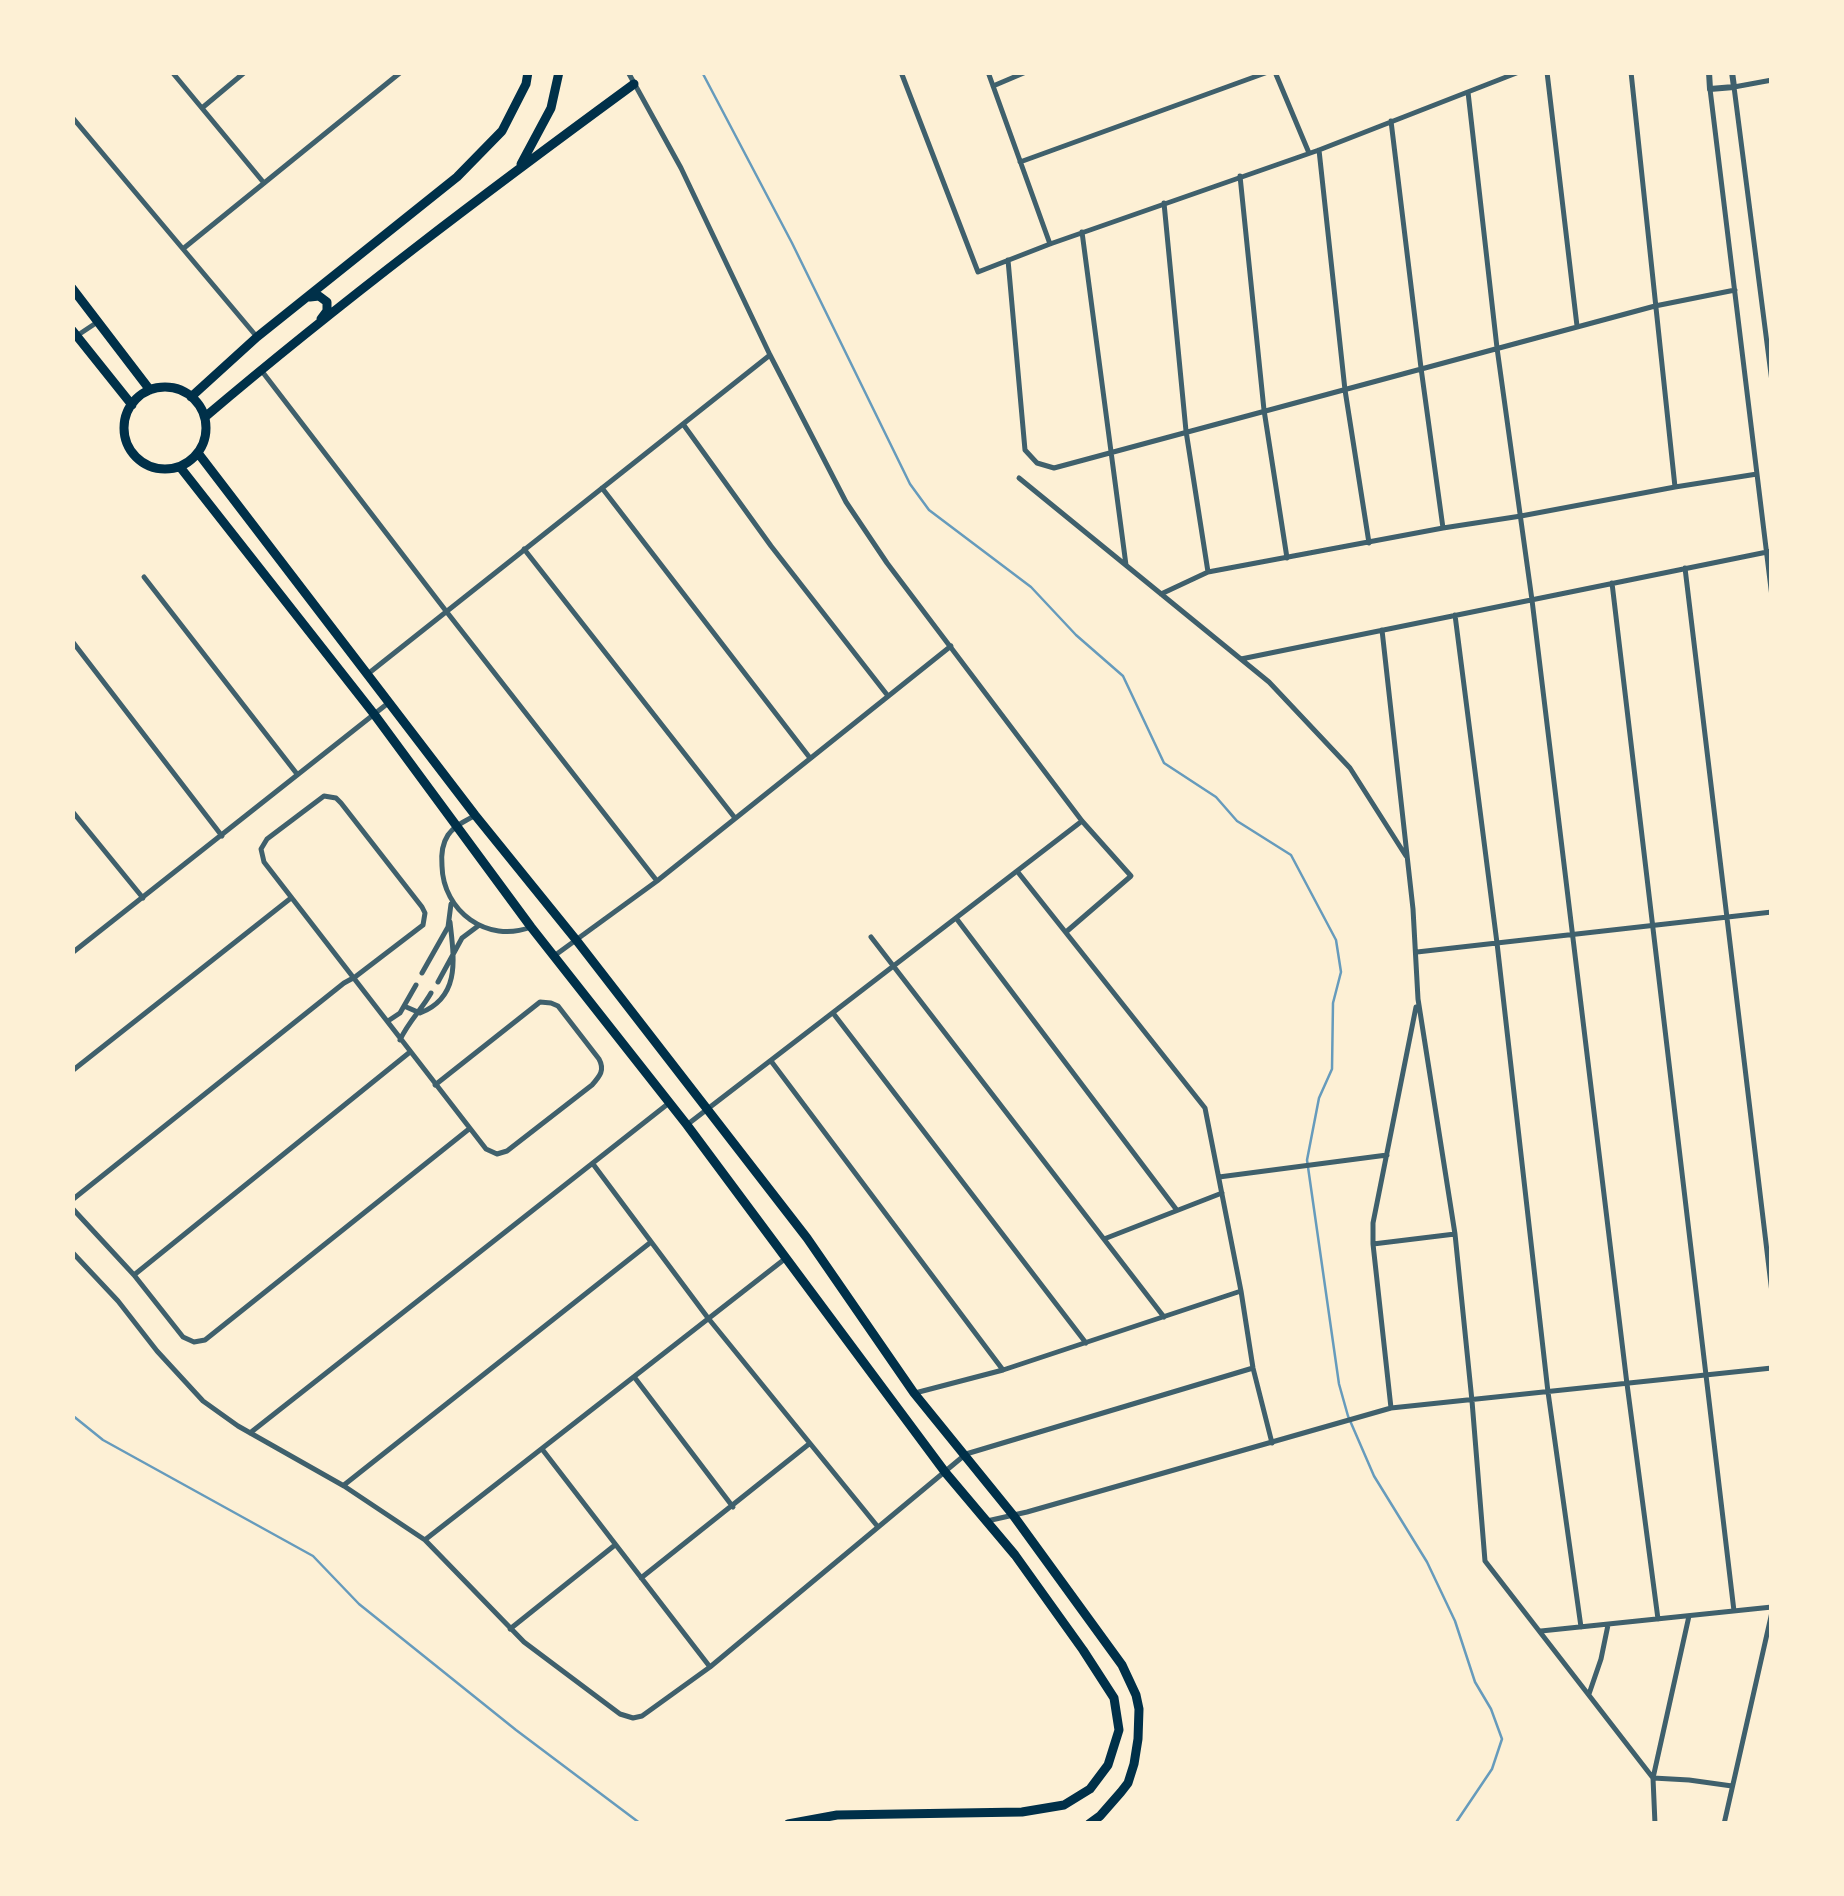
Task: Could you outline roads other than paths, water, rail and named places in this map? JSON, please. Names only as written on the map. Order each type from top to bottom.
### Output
[{"type":"main road","points":[[191,396],[457,177],[502,131],[526,84],[528,72]]},
{"type":"main road","points":[[520,167],[551,108],[559,72]]},
{"type":"main road","points":[[205,418],[520,167],[634,84]]},
{"type":"main road","points":[[72,288],[150,390]]},
{"type":"main road","points":[[306,298],[320,296],[328,302],[325,314],[309,332]]},
{"type":"main road","points":[[74,335],[132,406]]},
{"type":"main road","points":[[171,388],[191,396],[205,418],[204,442],[198,453],[180,467],[167,469],[154,468],[133,454],[124,430],[126,417],[140,396],[150,390],[171,388]]},
{"type":"main road","points":[[198,453],[475,815],[807,1238],[914,1393],[1013,1515],[1122,1665],[1139,1710],[1134,1764],[1128,1783],[1089,1824]]},
{"type":"main road","points":[[180,467],[687,1125],[945,1472],[1015,1555],[1114,1698],[1118,1730],[1108,1765],[1090,1790],[1064,1805],[1022,1812],[837,1815],[788,1824]]},
{"type":"street","points":[[172,72],[264,182]]},
{"type":"street","points":[[202,108],[245,72]]},
{"type":"street","points":[[184,248],[400,72]]},
{"type":"street","points":[[628,72],[682,168],[770,355],[846,502],[887,563],[1082,821],[1131,876],[1066,932]]},
{"type":"street","points":[[901,72],[978,272],[1309,154],[1520,72]]},
{"type":"street","points":[[988,72],[1050,244]]},
{"type":"street","points":[[993,86],[1026,72]]},
{"type":"street","points":[[1020,162],[1271,72],[1309,154]]},
{"type":"street","points":[[1548,72],[1577,326]]},
{"type":"street","points":[[1630,72],[1674,487]]},
{"type":"street","points":[[1709,72],[1772,597]]},
{"type":"street","points":[[1732,72],[1772,382]]},
{"type":"street","points":[[1710,89],[1772,80]]},
{"type":"street","points":[[1468,92],[1658,1619]]},
{"type":"street","points":[[72,117],[258,337]]},
{"type":"street","points":[[1390,121],[1444,528]]},
{"type":"street","points":[[1318,150],[1345,390],[1369,543]]},
{"type":"street","points":[[1240,176],[1264,410],[1287,558]]},
{"type":"street","points":[[1164,203],[1186,431],[1208,572]]},
{"type":"street","points":[[1082,232],[1126,565]]},
{"type":"street","points":[[1008,260],[1026,450],[1036,462],[1054,468],[1577,326],[1734,290]]},
{"type":"street","points":[[74,335],[99,321]]},
{"type":"street","points":[[368,673],[770,355]]},
{"type":"street","points":[[261,370],[657,881]]},
{"type":"street","points":[[683,424],[771,546],[888,696]]},
{"type":"street","points":[[1162,594],[1208,572],[1758,474]]},
{"type":"street","points":[[1019,478],[1269,682],[1350,768],[1408,858]]},
{"type":"street","points":[[602,488],[810,758]]},
{"type":"street","points":[[524,550],[735,818]]},
{"type":"street","points":[[1241,659],[1769,551]]},
{"type":"street","points":[[1685,568],[1772,1293]]},
{"type":"street","points":[[144,577],[298,774]]},
{"type":"street","points":[[1612,583],[1734,1611]]},
{"type":"street","points":[[1455,615],[1580,1627]]},
{"type":"street","points":[[1382,630],[1408,858],[1418,999],[1455,1234],[1485,1561],[1653,1778],[1732,1786]]},
{"type":"street","points":[[72,641],[222,836]]},
{"type":"street","points":[[554,956],[657,881],[951,646]]},
{"type":"street","points":[[72,953],[390,702]]},
{"type":"street","points":[[72,1200],[344,983],[355,978],[420,929],[425,920],[422,907],[341,803],[330,796],[319,798],[267,839],[262,849],[264,862],[355,978],[400,1040],[469,1129],[486,1149],[497,1154],[507,1151],[600,1075],[602,1067],[558,1006],[546,1001],[535,1004],[435,1085]]},
{"type":"street","points":[[72,811],[143,898]]},
{"type":"street","points":[[475,815],[456,827],[445,842],[441,857],[444,883],[452,901],[478,926],[515,931],[531,927]]},
{"type":"street","points":[[72,825],[79,820]]},
{"type":"street","points":[[687,1125],[1082,821]]},
{"type":"street","points":[[1017,871],[1205,1108],[1242,1291],[1253,1368],[1272,1442]]},
{"type":"street","points":[[72,1071],[291,898]]},
{"type":"street","points":[[404,1006],[420,1012],[438,1005],[451,981],[452,901]]},
{"type":"street","points":[[1415,952],[1772,912]]},
{"type":"street","points":[[956,918],[1176,1209]]},
{"type":"street","points":[[422,973],[450,922]]},
{"type":"street","points":[[438,982],[464,934],[478,926]]},
{"type":"street","points":[[871,936],[1164,1317]]},
{"type":"street","points":[[387,1022],[398,1016],[416,985]]},
{"type":"street","points":[[400,1040],[431,994]]},
{"type":"street","points":[[1391,1408],[1372,1223],[1418,999]]},
{"type":"street","points":[[833,1013],[1086,1343]]},
{"type":"street","points":[[134,1275],[410,1052]]},
{"type":"street","points":[[771,1061],[1002,1370]]},
{"type":"street","points":[[250,1434],[670,1103]]},
{"type":"street","points":[[72,1208],[134,1275],[183,1337],[194,1342],[206,1340],[469,1129]]},
{"type":"street","points":[[1219,1177],[1387,1155]]},
{"type":"street","points":[[593,1164],[708,1318],[878,1528]]},
{"type":"street","points":[[1104,1239],[1222,1192]]},
{"type":"street","points":[[1373,1244],[1455,1234]]},
{"type":"street","points":[[344,1486],[652,1242]]},
{"type":"street","points":[[72,1252],[118,1301],[192,1392],[250,1434],[344,1486],[425,1540],[510,1629],[627,1717],[642,1716],[710,1667],[966,1454],[1253,1368]]},
{"type":"street","points":[[425,1540],[786,1258]]},
{"type":"street","points":[[914,1393],[1002,1370],[1242,1291]]},
{"type":"street","points":[[987,1521],[1391,1408],[1772,1368]]},
{"type":"street","points":[[634,1378],[733,1507]]},
{"type":"street","points":[[642,1578],[809,1444]]},
{"type":"street","points":[[542,1449],[710,1667]]},
{"type":"street","points":[[510,1629],[615,1545]]},
{"type":"street","points":[[1541,1631],[1772,1609],[1724,1824]]},
{"type":"street","points":[[1655,1824],[1653,1778],[1689,1616]]},
{"type":"street","points":[[1589,1694],[1608,1624]]},
{"type":"waterway","points":[[702,72],[792,243],[910,484],[929,510],[1031,587],[1076,635],[1123,676],[1164,763],[1216,797],[1237,821],[1291,855],[1336,940],[1341,972],[1333,1003],[1332,1069],[1319,1098],[1307,1160],[1339,1384],[1348,1416],[1374,1476],[1427,1562],[1502,1739],[1492,1769],[1455,1824]]},
{"type":"waterway","points":[[72,1415],[103,1440],[313,1556],[359,1604],[641,1824]]}]
